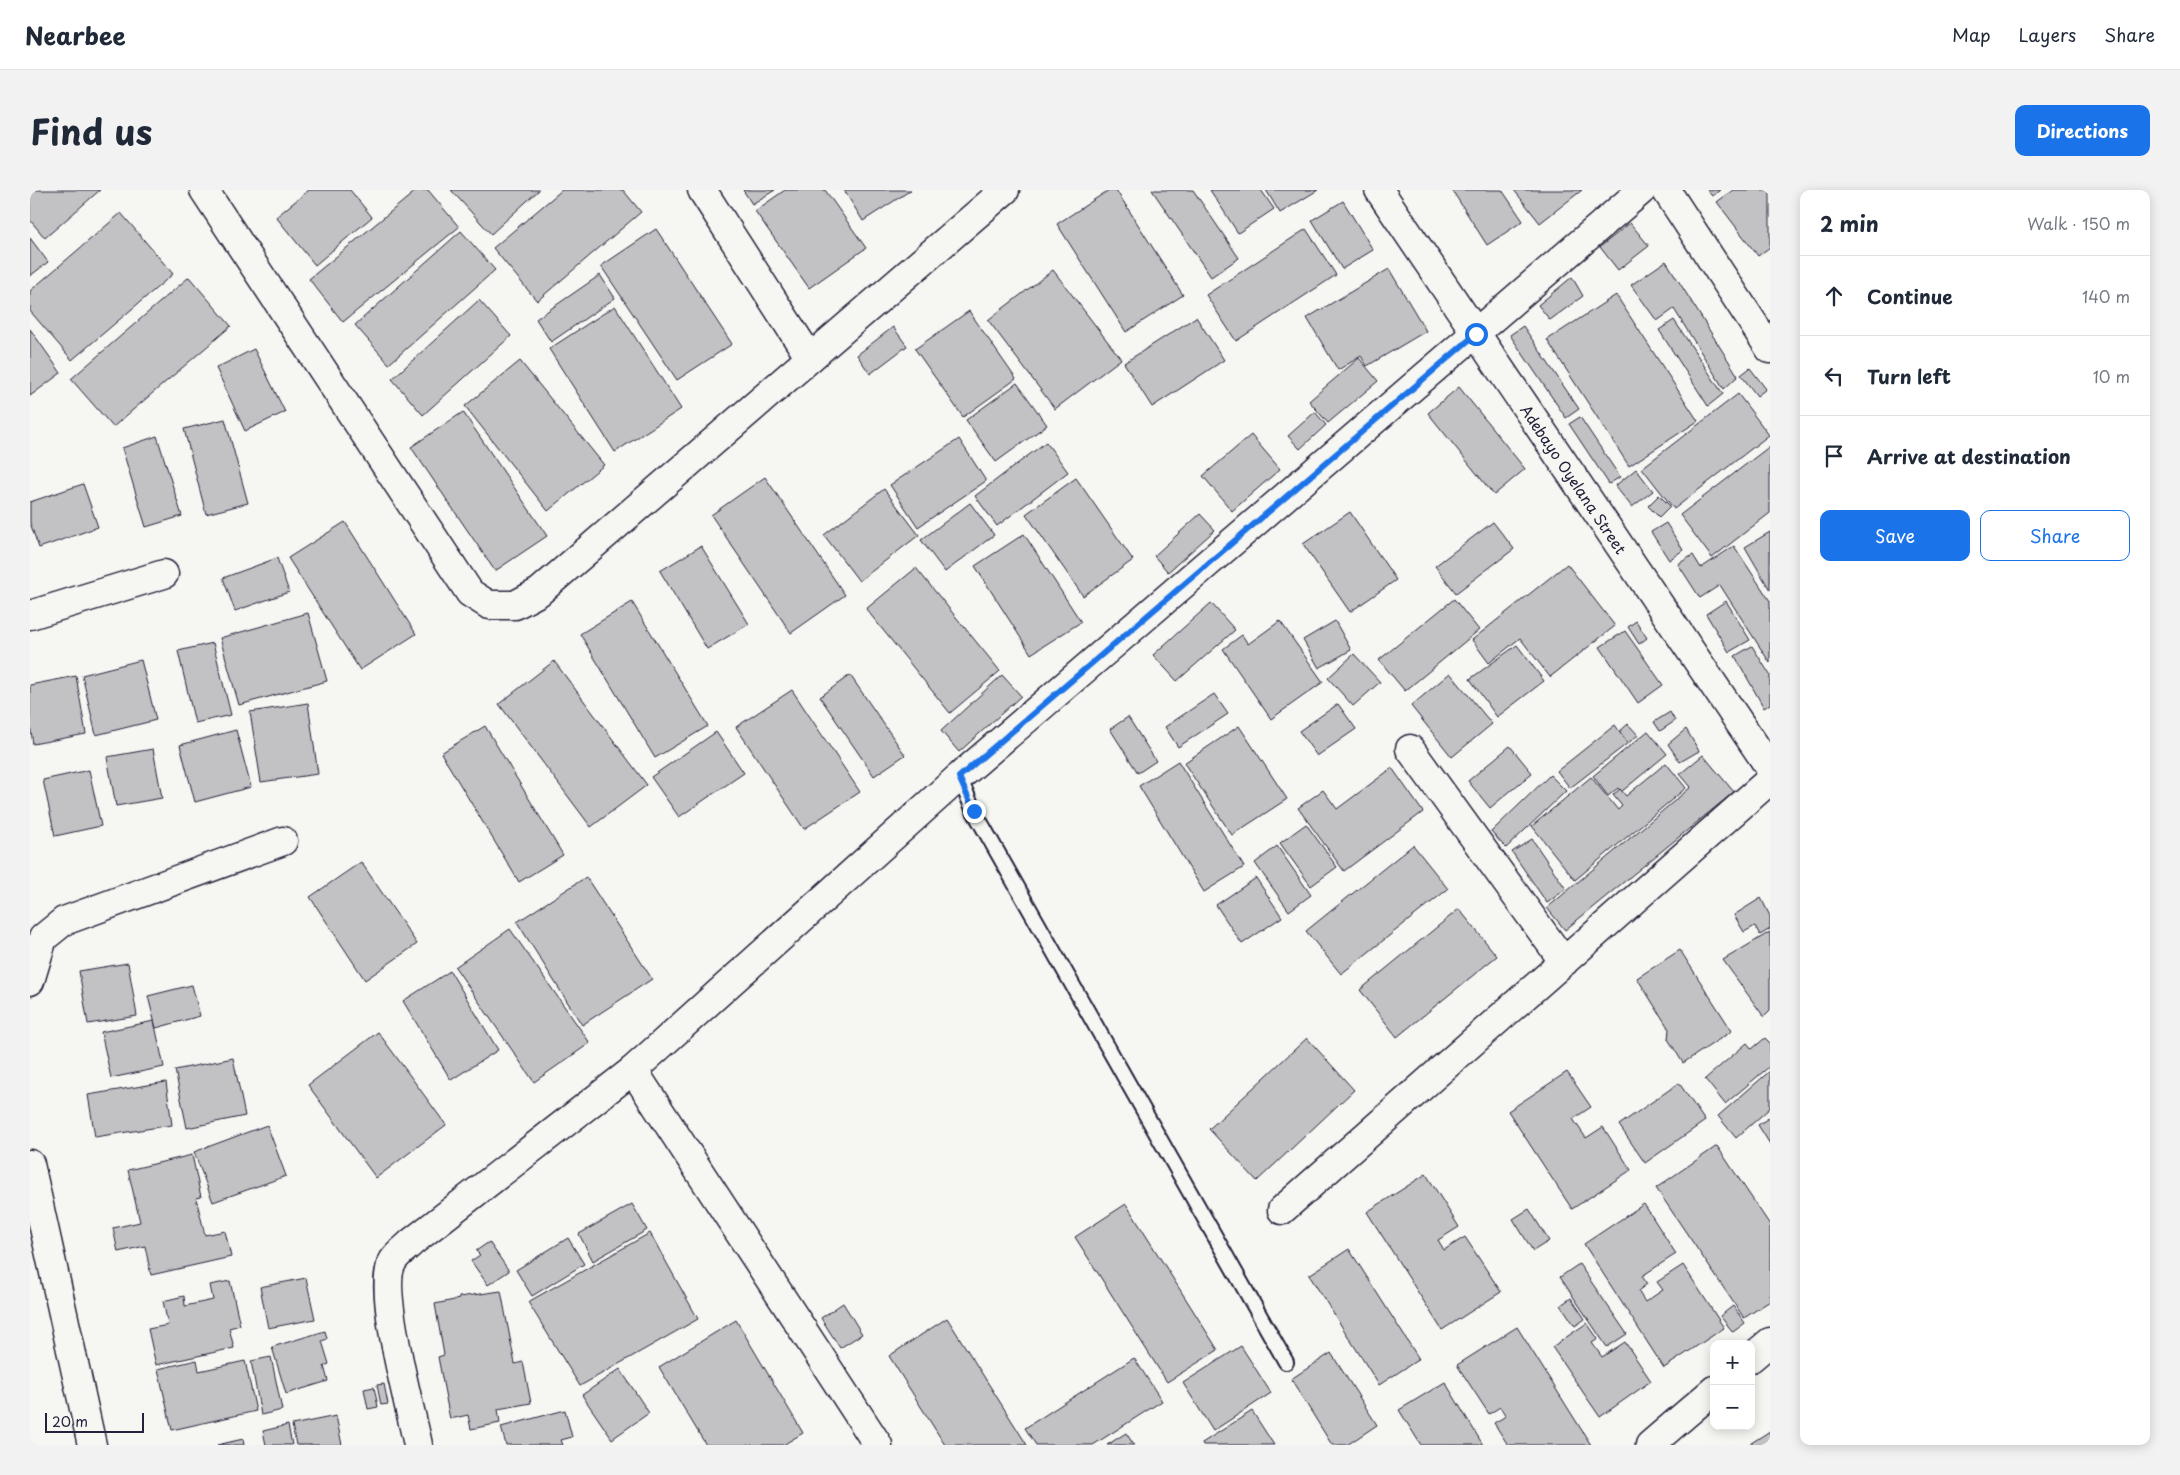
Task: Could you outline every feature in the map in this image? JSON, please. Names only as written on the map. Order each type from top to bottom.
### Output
[{"type":"street","points":[[204,190],[470,592],[489,605],[515,605],[539,592],[1005,190]]},
{"type":"street","points":[[702,190],[810,358]]},
{"type":"street","name":"Adebayo Oyelana Street","points":[[1379,190],[1770,768]]},
{"type":"street","points":[[418,1445],[388,1308],[387,1281],[392,1262],[412,1242],[633,1070],[959,777],[1642,190]]},
{"type":"street","points":[[1666,190],[1770,350]]},
{"type":"street","points":[[30,615],[164,574]]},
{"type":"street","points":[[1410,749],[1564,962]]},
{"type":"street","points":[[1282,1210],[1770,780]]},
{"type":"street","points":[[30,981],[43,938],[64,921],[283,841]]},
{"type":"street","points":[[633,1070],[878,1445]]},
{"type":"street","points":[[30,1164],[92,1445]]},
{"type":"street","points":[[1755,1355],[1770,1342]]},
{"type":"street","points":[[1650,1445],[1710,1393]]},
{"type":"lane","points":[[959,777],[974,811],[1286,1362]]},
{"type":"building","points":[[30,190],[100,190],[45,238],[30,220]]},
{"type":"building","points":[[309,190],[350,190],[372,217],[315,265],[276,217]]},
{"type":"building","points":[[417,190],[428,190],[459,227],[343,322],[309,279]]},
{"type":"building","points":[[451,190],[539,190],[491,234]]},
{"type":"building","points":[[562,190],[623,190],[641,212],[537,301],[493,248]]},
{"type":"building","points":[[743,190],[775,190],[752,204]]},
{"type":"building","points":[[785,190],[825,190],[866,248],[809,288],[755,211]]},
{"type":"building","points":[[844,190],[911,190],[863,221]]},
{"type":"building","points":[[1109,190],[1116,190],[1183,295],[1126,332],[1057,224]]},
{"type":"building","points":[[1152,190],[1193,190],[1239,258],[1211,277]]},
{"type":"building","points":[[1210,190],[1261,190],[1274,209],[1238,233]]},
{"type":"building","points":[[1266,190],[1318,190],[1280,213]]},
{"type":"building","points":[[1452,190],[1502,190],[1523,221],[1487,245]]},
{"type":"building","points":[[1514,190],[1582,190],[1540,223]]},
{"type":"building","points":[[1707,190],[1720,190],[1712,196]]},
{"type":"building","points":[[1733,190],[1770,190],[1770,247],[1758,256],[1717,202]]},
{"type":"building","points":[[1343,201],[1373,250],[1342,269],[1312,220]]},
{"type":"building","points":[[121,213],[173,274],[72,360],[30,311],[30,291]]},
{"type":"building","points":[[1630,223],[1649,246],[1618,270],[1600,247]]},
{"type":"building","points":[[656,229],[732,344],[677,380],[601,266]]},
{"type":"building","points":[[1306,229],[1336,275],[1236,341],[1206,295]]},
{"type":"building","points":[[461,231],[495,270],[389,364],[355,325]]},
{"type":"building","points":[[30,238],[48,262],[30,276]]},
{"type":"building","points":[[1666,261],[1738,376],[1724,389],[1674,309],[1657,321],[1631,285]]},
{"type":"building","points":[[1389,269],[1426,331],[1367,366],[1361,356],[1338,370],[1307,318]]},
{"type":"building","points":[[1053,270],[1121,359],[1055,409],[988,320]]},
{"type":"building","points":[[600,275],[615,298],[551,342],[536,319]]},
{"type":"building","points":[[189,277],[231,326],[113,427],[71,379]]},
{"type":"building","points":[[1572,277],[1583,296],[1550,320],[1538,305]]},
{"type":"building","points":[[1616,295],[1698,421],[1629,466],[1547,340]]},
{"type":"building","points":[[479,300],[511,336],[423,415],[392,379]]},
{"type":"building","points":[[615,306],[681,409],[615,452],[549,349]]},
{"type":"building","points":[[969,311],[1016,379],[963,417],[915,349]]},
{"type":"building","points":[[1196,317],[1224,360],[1152,407],[1124,363]]},
{"type":"building","points":[[1674,320],[1723,394],[1708,406],[1659,330]]},
{"type":"building","points":[[1523,326],[1579,409],[1566,418],[1510,335]]},
{"type":"building","points":[[893,327],[907,346],[870,374],[857,355]]},
{"type":"building","points":[[30,329],[61,373],[30,396]]},
{"type":"building","points":[[254,349],[285,412],[245,431],[216,368]]},
{"type":"building","points":[[1359,358],[1378,381],[1328,423],[1309,401]]},
{"type":"building","points":[[520,361],[604,465],[548,511],[465,406]]},
{"type":"building","points":[[1750,368],[1766,389],[1757,396],[1741,375]]},
{"type":"building","points":[[1017,383],[1047,425],[996,462],[966,420]]},
{"type":"building","points":[[1459,387],[1525,469],[1494,495],[1428,413]]},
{"type":"building","points":[[1738,394],[1769,435],[1674,509],[1642,468]]},
{"type":"building","points":[[463,412],[547,536],[495,571],[411,447]]},
{"type":"building","points":[[1315,412],[1326,425],[1300,449],[1288,436]]},
{"type":"building","points":[[1580,417],[1620,477],[1609,484],[1569,424]]},
{"type":"building","points":[[225,419],[248,503],[206,514],[184,429]]},
{"type":"building","points":[[1251,435],[1280,469],[1232,511],[1203,476]]},
{"type":"building","points":[[157,436],[182,516],[146,527],[122,448]]},
{"type":"building","points":[[959,439],[986,481],[918,527],[890,485]]},
{"type":"building","points":[[1046,442],[1068,472],[997,526],[975,496]]},
{"type":"building","points":[[1770,446],[1770,513],[1712,558],[1680,515]]},
{"type":"building","points":[[1636,469],[1653,491],[1632,507],[1615,486]]},
{"type":"building","points":[[765,477],[845,595],[791,633],[711,515]]},
{"type":"building","points":[[1076,478],[1133,560],[1083,596],[1026,514]]},
{"type":"building","points":[[83,484],[98,527],[39,548],[30,523],[30,502]]},
{"type":"building","points":[[884,489],[919,535],[859,581],[824,535]]},
{"type":"building","points":[[1659,495],[1670,506],[1659,517],[1648,506]]},
{"type":"building","points":[[970,503],[994,535],[945,572],[921,540]]},
{"type":"building","points":[[1350,512],[1396,580],[1350,612],[1303,544]]},
{"type":"building","points":[[1200,514],[1215,530],[1168,572],[1154,556]]},
{"type":"building","points":[[345,522],[416,634],[360,670],[288,558]]},
{"type":"building","points":[[1493,522],[1514,549],[1456,593],[1435,566]]},
{"type":"building","points":[[1666,523],[1683,550],[1669,560],[1651,532]]},
{"type":"building","points":[[1770,532],[1770,590],[1745,547]]},
{"type":"building","points":[[1024,534],[1081,622],[1031,654],[975,566]]},
{"type":"building","points":[[701,546],[749,624],[707,649],[660,571]]},
{"type":"building","points":[[1734,546],[1770,601],[1770,663],[1720,585],[1700,598],[1678,564],[1693,555],[1701,568]]},
{"type":"building","points":[[277,558],[289,592],[235,611],[223,578]]},
{"type":"building","points":[[1567,564],[1615,626],[1550,677],[1520,638],[1489,663],[1472,640]]},
{"type":"building","points":[[916,568],[1000,671],[950,713],[866,609]]},
{"type":"building","points":[[1454,599],[1479,630],[1405,691],[1379,660]]},
{"type":"building","points":[[1726,601],[1750,640],[1729,652],[1706,614]]},
{"type":"building","points":[[632,602],[708,726],[655,758],[580,634]]},
{"type":"building","points":[[1211,603],[1235,630],[1177,681],[1153,655]]},
{"type":"building","points":[[308,613],[327,681],[239,705],[220,638]]},
{"type":"building","points":[[1280,621],[1323,682],[1271,719],[1223,649],[1242,635],[1248,644]]},
{"type":"building","points":[[1335,621],[1351,650],[1319,668],[1303,640]]},
{"type":"building","points":[[1636,621],[1647,638],[1639,644],[1628,627]]},
{"type":"building","points":[[1625,631],[1663,685],[1638,703],[1600,647]]},
{"type":"building","points":[[213,643],[231,715],[195,723],[178,651]]},
{"type":"building","points":[[1517,645],[1544,681],[1497,717],[1470,679]]},
{"type":"building","points":[[1752,646],[1770,675],[1770,704],[1764,708],[1735,656]]},
{"type":"building","points":[[1354,654],[1380,682],[1353,706],[1328,678]]},
{"type":"building","points":[[141,660],[156,720],[96,735],[82,675]]},
{"type":"building","points":[[554,661],[647,785],[591,827],[499,704]]},
{"type":"building","points":[[1450,673],[1492,724],[1452,757],[1411,706]]},
{"type":"building","points":[[850,675],[905,755],[874,776],[820,697]]},
{"type":"building","points":[[1002,675],[1021,696],[959,752],[941,731]]},
{"type":"building","points":[[76,676],[86,734],[33,744],[30,725],[30,685]]},
{"type":"building","points":[[792,690],[860,792],[804,829],[736,727]]},
{"type":"building","points":[[1214,694],[1228,714],[1178,747],[1165,727]]},
{"type":"building","points":[[308,703],[318,774],[261,782],[250,712]]},
{"type":"building","points":[[1338,704],[1356,729],[1317,756],[1299,731]]},
{"type":"building","points":[[1670,712],[1675,721],[1660,731],[1654,722]]},
{"type":"building","points":[[1128,717],[1156,761],[1138,773],[1110,729]]},
{"type":"building","points":[[1628,724],[1638,735],[1627,744],[1618,733]]},
{"type":"building","points":[[1615,725],[1628,743],[1570,788],[1557,771]]},
{"type":"building","points":[[485,726],[563,855],[519,882],[441,753]]},
{"type":"building","points":[[1239,726],[1287,799],[1232,835],[1184,763]]},
{"type":"building","points":[[1686,729],[1699,751],[1680,762],[1668,744]]},
{"type":"building","points":[[236,730],[251,787],[195,802],[180,745]]},
{"type":"building","points":[[1648,731],[1667,754],[1621,792],[1618,788],[1608,796],[1593,776]]},
{"type":"building","points":[[716,732],[744,773],[679,817],[651,777]]},
{"type":"building","points":[[1510,746],[1532,773],[1490,808],[1468,781]]},
{"type":"building","points":[[153,749],[162,798],[116,806],[107,757]]},
{"type":"building","points":[[1703,755],[1734,792],[1565,930],[1547,908],[1691,787],[1680,774]]},
{"type":"building","points":[[1178,761],[1244,867],[1204,892],[1139,786]]},
{"type":"building","points":[[1666,763],[1686,788],[1575,880],[1532,826],[1591,777],[1618,810],[1622,806],[1613,795],[1620,789],[1626,796]]},
{"type":"building","points":[[1392,768],[1423,812],[1344,871],[1298,808],[1323,790],[1337,809]]},
{"type":"building","points":[[89,770],[101,826],[55,836],[43,780]]},
{"type":"building","points":[[1550,775],[1566,791],[1506,848],[1491,832]]},
{"type":"building","points":[[1306,824],[1337,867],[1311,886],[1280,843]]},
{"type":"building","points":[[1532,839],[1566,889],[1547,903],[1512,852]]},
{"type":"building","points":[[1413,845],[1448,889],[1341,974],[1306,931]]},
{"type":"building","points":[[1277,846],[1311,895],[1289,911],[1255,863]]},
{"type":"building","points":[[361,862],[417,944],[365,980],[310,897]]},
{"type":"building","points":[[586,877],[652,979],[582,1025],[517,922]]},
{"type":"building","points":[[1256,878],[1282,917],[1242,944],[1216,905]]},
{"type":"building","points":[[1761,898],[1770,916],[1770,929],[1760,935],[1755,926],[1744,932],[1734,915]]},
{"type":"building","points":[[1459,909],[1497,956],[1397,1037],[1360,990]]},
{"type":"building","points":[[510,929],[590,1043],[534,1082],[455,967]]},
{"type":"building","points":[[1770,932],[1770,1011],[1764,1017],[1723,960]]},
{"type":"building","points":[[1680,950],[1732,1031],[1683,1063],[1668,1039],[1669,1029],[1637,978]]},
{"type":"building","points":[[128,963],[137,1016],[88,1024],[79,971]]},
{"type":"building","points":[[450,971],[498,1050],[451,1080],[403,1001]]},
{"type":"building","points":[[192,985],[200,1016],[156,1028],[148,996]]},
{"type":"building","points":[[154,1021],[164,1067],[111,1078],[101,1032]]},
{"type":"building","points":[[378,1032],[446,1125],[376,1178],[308,1085]]},
{"type":"building","points":[[1307,1038],[1354,1090],[1257,1181],[1209,1129]]},
{"type":"building","points":[[1765,1038],[1770,1043],[1770,1066],[1725,1104],[1705,1079],[1747,1043],[1752,1049]]},
{"type":"building","points":[[233,1058],[245,1116],[187,1128],[175,1070]]},
{"type":"building","points":[[1770,1071],[1770,1108],[1736,1138],[1718,1116]]},
{"type":"building","points":[[1567,1072],[1591,1107],[1573,1119],[1586,1138],[1603,1127],[1631,1170],[1572,1209],[1508,1111]]},
{"type":"building","points":[[166,1082],[172,1125],[95,1137],[88,1095]]},
{"type":"building","points":[[1679,1083],[1705,1121],[1645,1163],[1619,1125]]},
{"type":"building","points":[[1770,1117],[1770,1144],[1758,1125]]},
{"type":"building","points":[[267,1125],[286,1176],[213,1202],[194,1152]]},
{"type":"building","points":[[1717,1146],[1770,1225],[1770,1301],[1744,1318],[1656,1188]]},
{"type":"building","points":[[192,1155],[201,1197],[196,1198],[205,1235],[225,1231],[231,1257],[151,1275],[145,1246],[118,1252],[113,1228],[140,1222],[128,1170]]},
{"type":"building","points":[[1426,1174],[1459,1227],[1438,1240],[1444,1250],[1465,1237],[1501,1292],[1442,1330],[1367,1212]]},
{"type":"building","points":[[632,1204],[647,1230],[593,1261],[579,1234]]},
{"type":"building","points":[[1126,1204],[1218,1350],[1167,1382],[1075,1237]]},
{"type":"building","points":[[1644,1204],[1676,1254],[1642,1276],[1647,1284],[1638,1291],[1645,1302],[1663,1290],[1657,1282],[1683,1265],[1724,1328],[1664,1368],[1584,1244]]},
{"type":"building","points":[[1529,1209],[1549,1241],[1533,1251],[1513,1219]]},
{"type":"building","points":[[650,1233],[698,1319],[580,1386],[528,1302]]},
{"type":"building","points":[[568,1238],[584,1264],[532,1296],[516,1270]]},
{"type":"building","points":[[489,1242],[509,1271],[488,1285],[471,1261],[480,1255],[476,1251]]},
{"type":"building","points":[[1349,1249],[1419,1359],[1379,1385],[1309,1275]]},
{"type":"building","points":[[1579,1264],[1627,1334],[1607,1347],[1560,1277]]},
{"type":"building","points":[[306,1278],[315,1319],[268,1328],[260,1287]]},
{"type":"building","points":[[230,1281],[240,1325],[229,1328],[234,1348],[156,1365],[148,1329],[168,1325],[163,1301],[184,1296],[185,1306],[213,1300],[210,1285]]},
{"type":"building","points":[[501,1291],[515,1364],[523,1362],[531,1403],[498,1409],[500,1423],[471,1429],[468,1415],[450,1419],[438,1357],[444,1355],[435,1304],[459,1299],[459,1297]]},
{"type":"building","points":[[1571,1298],[1585,1319],[1575,1326],[1561,1305]]},
{"type":"building","points":[[843,1303],[862,1334],[840,1348],[821,1318]]},
{"type":"building","points":[[1733,1306],[1745,1323],[1733,1332],[1720,1316]]},
{"type":"building","points":[[947,1318],[1027,1445],[945,1445],[889,1356]]},
{"type":"building","points":[[736,1320],[803,1433],[783,1445],[706,1445],[659,1367]]},
{"type":"building","points":[[1587,1323],[1598,1339],[1592,1343],[1602,1357],[1625,1342],[1651,1381],[1600,1417],[1552,1347]]},
{"type":"building","points":[[1517,1327],[1591,1445],[1508,1445],[1494,1423],[1506,1416],[1500,1407],[1489,1414],[1457,1365]]},
{"type":"building","points":[[325,1331],[327,1339],[322,1341],[329,1364],[324,1366],[328,1381],[286,1394],[272,1347]]},
{"type":"building","points":[[1241,1346],[1271,1393],[1213,1431],[1183,1383]]},
{"type":"building","points":[[1331,1353],[1377,1425],[1347,1445],[1332,1445],[1291,1379]]},
{"type":"building","points":[[271,1357],[282,1410],[261,1415],[251,1361]]},
{"type":"building","points":[[1134,1358],[1162,1401],[1093,1445],[1036,1445],[1025,1428]]},
{"type":"building","points":[[197,1360],[199,1371],[245,1361],[256,1411],[172,1430],[158,1369]]},
{"type":"building","points":[[620,1369],[649,1413],[612,1439],[582,1395]]},
{"type":"building","points":[[1445,1382],[1483,1445],[1421,1445],[1399,1410]]},
{"type":"building","points":[[384,1384],[388,1404],[381,1405],[377,1385]]},
{"type":"building","points":[[374,1387],[378,1407],[368,1409],[364,1389]]},
{"type":"building","points":[[565,1410],[572,1437],[561,1440],[563,1445],[506,1445],[501,1427]]},
{"type":"building","points":[[1252,1411],[1274,1445],[1203,1445],[1202,1443]]},
{"type":"building","points":[[336,1416],[342,1445],[296,1445],[292,1425]]},
{"type":"building","points":[[288,1425],[292,1445],[266,1445],[263,1431]]},
{"type":"building","points":[[1770,1431],[1770,1445],[1748,1445]]},
{"type":"building","points":[[1126,1433],[1134,1445],[1107,1445]]},
{"type":"building","points":[[243,1439],[244,1445],[217,1445]]},
{"type":"route","points":[[974,811],[959,777],[1476,334]]}]
